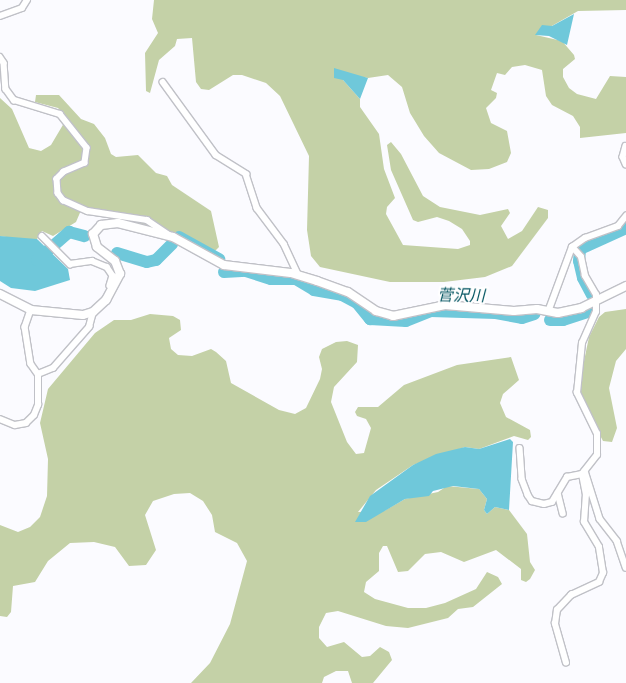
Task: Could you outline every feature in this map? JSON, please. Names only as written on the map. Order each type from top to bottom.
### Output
[{"type":"street","points":[[0,16],[22,8],[27,0]]},
{"type":"street","points":[[0,56],[4,63],[6,89],[14,100],[60,114],[87,148],[86,163],[57,179],[58,193],[63,200],[76,208],[147,220],[173,237],[224,265],[299,276],[348,292],[376,311],[393,316],[445,305],[568,312],[597,301],[626,286]]},
{"type":"street","points":[[163,82],[216,155],[246,174],[257,208],[284,244],[299,276]]},
{"type":"street","points":[[626,146],[623,156],[626,164]]},
{"type":"street","points":[[548,312],[574,250],[585,238],[618,226],[626,216]]},
{"type":"street","points":[[0,294],[31,310],[83,315],[93,312],[106,300],[120,274],[115,261],[94,241],[96,228],[109,224],[132,225],[173,237]]},
{"type":"street","points":[[42,236],[70,264],[92,261],[107,268],[113,276],[106,300]]},
{"type":"street","points":[[520,448],[522,478],[532,501],[548,504],[558,493],[567,477],[584,473],[597,455],[598,441],[591,418],[578,393],[582,344],[594,319],[597,301],[581,257],[574,250]]},
{"type":"street","points":[[0,419],[15,425],[26,423],[34,415],[38,405],[38,374],[31,364],[25,327],[31,310]]},
{"type":"street","points":[[38,374],[53,368],[88,327],[93,312]]},
{"type":"street","points":[[584,473],[600,519],[617,541],[626,567]]},
{"type":"street","points":[[566,663],[556,629],[557,610],[571,595],[599,582],[603,573],[599,547],[584,522],[586,495],[584,473]]},
{"type":"street","points":[[558,493],[563,513]]},
{"type":"green space","points":[[154,0],[626,0],[626,10],[578,11],[536,35],[562,41],[574,55],[575,59],[563,69],[563,77],[569,88],[577,94],[596,99],[610,76],[626,77],[626,133],[580,138],[580,127],[573,116],[552,105],[546,96],[542,70],[525,65],[512,67],[505,75],[497,73],[491,90],[497,93],[496,98],[486,108],[491,123],[507,131],[511,153],[507,162],[489,169],[471,170],[439,153],[424,136],[410,113],[402,87],[388,75],[368,78],[347,74],[343,80],[360,99],[360,107],[379,134],[384,169],[395,198],[387,207],[386,214],[403,245],[458,249],[470,245],[470,241],[462,229],[449,221],[437,217],[418,222],[413,220],[391,170],[387,145],[391,142],[401,154],[423,196],[440,207],[480,215],[508,209],[510,213],[501,226],[508,239],[522,231],[538,207],[548,210],[548,218],[512,266],[485,277],[444,282],[390,282],[320,267],[311,256],[307,230],[309,156],[280,96],[266,83],[242,75],[233,75],[209,90],[201,89],[196,82],[192,38],[177,39],[175,46],[159,60],[150,93],[146,91],[145,53],[158,33],[152,19]]},
{"type":"green space","points":[[36,95],[59,95],[81,119],[94,124],[105,138],[111,154],[116,157],[138,155],[156,173],[167,176],[172,185],[211,211],[219,247],[215,251],[82,208],[76,222],[53,236],[42,231],[37,239],[32,241],[0,236],[0,98],[12,109],[29,148],[41,151],[51,145],[67,118],[58,108],[35,102]]},
{"type":"green space","points":[[626,309],[626,349],[616,361],[609,388],[617,428],[612,442],[603,441],[583,403],[580,391],[584,361],[589,337],[599,317],[605,312]]},
{"type":"green space","points":[[150,314],[173,316],[180,320],[181,330],[169,338],[171,349],[178,355],[192,356],[211,349],[226,361],[231,383],[279,410],[295,414],[306,408],[320,379],[322,369],[319,357],[322,349],[336,342],[347,341],[358,345],[357,362],[334,387],[331,402],[347,442],[356,454],[364,453],[371,428],[366,419],[357,416],[355,412],[358,407],[378,407],[404,385],[457,365],[511,357],[519,380],[503,394],[500,403],[506,417],[530,430],[531,437],[528,440],[514,436],[479,449],[465,447],[413,465],[376,490],[358,512],[384,511],[405,499],[438,492],[447,486],[479,489],[487,499],[484,510],[487,514],[495,507],[509,510],[527,534],[530,562],[535,570],[530,579],[526,582],[521,580],[521,569],[496,550],[464,562],[441,552],[425,554],[408,571],[398,572],[387,546],[383,546],[379,553],[379,571],[366,582],[364,592],[375,599],[408,608],[426,608],[445,603],[476,589],[487,572],[498,577],[502,584],[473,607],[458,609],[448,618],[408,628],[386,626],[338,611],[326,613],[319,627],[319,638],[327,647],[344,642],[362,657],[370,656],[380,647],[389,652],[392,660],[373,683],[352,683],[348,671],[336,671],[324,677],[322,683],[191,683],[210,663],[230,624],[247,561],[237,543],[215,532],[212,515],[203,501],[190,493],[174,494],[153,501],[145,515],[156,550],[146,565],[129,566],[115,547],[94,542],[70,543],[48,561],[35,582],[13,586],[11,612],[7,617],[0,616],[0,525],[18,532],[30,527],[40,517],[47,496],[48,459],[40,423],[48,389],[95,333],[114,320],[131,320]]},
{"type":"water","points":[[574,14],[567,45],[549,36],[535,35],[542,25],[552,26]]},
{"type":"water","points":[[334,68],[368,78],[360,99],[343,80],[334,78]]},
{"type":"water","points":[[0,236],[37,239],[68,269],[70,280],[35,291],[11,288],[0,281]]},
{"type":"water","points":[[510,439],[513,442],[509,510],[495,507],[487,514],[484,510],[487,499],[479,489],[453,486],[433,491],[429,496],[405,499],[366,522],[355,522],[370,496],[413,465],[436,454],[465,447],[479,449]]},
{"type":"waterway","name":"菅沢川","points":[[592,295],[583,278],[579,261],[580,249],[626,228]]},
{"type":"waterway","name":"菅沢川","points":[[37,260],[69,232],[84,236]]},
{"type":"waterway","name":"菅沢川","points":[[179,237],[219,259]]},
{"type":"waterway","name":"菅沢川","points":[[117,253],[147,262],[156,260],[172,244]]},
{"type":"waterway","name":"菅沢川","points":[[224,272],[246,271],[271,279],[296,279],[314,290],[342,295],[357,303],[370,319],[406,321],[431,311],[496,313],[522,318],[534,314]]},
{"type":"waterway","name":"菅沢川","points":[[550,320],[563,320],[591,311]]}]
